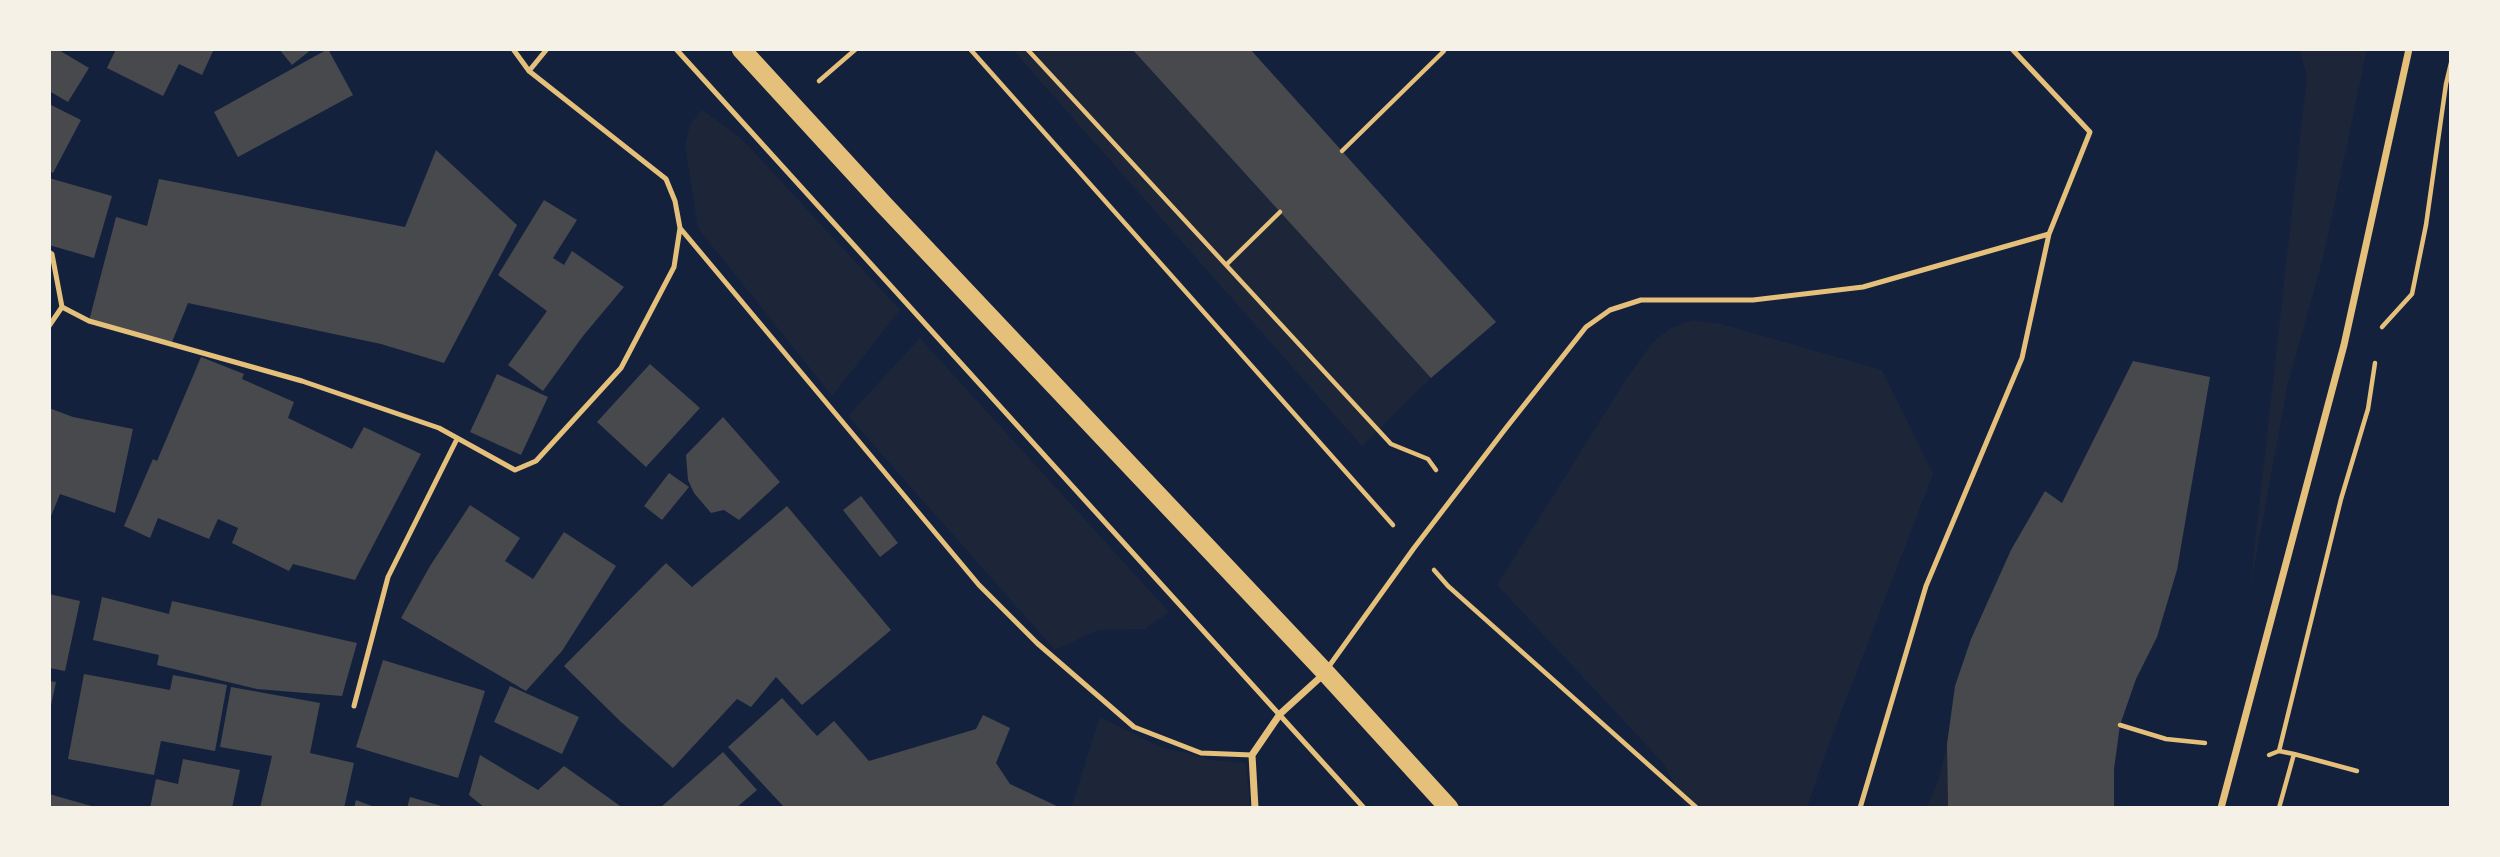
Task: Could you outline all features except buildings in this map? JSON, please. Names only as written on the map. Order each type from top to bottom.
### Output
[{"type":"highway","points":[[741,49],[1449,808]]},
{"type":"street","points":[[2221,808],[2344,345],[2409,49]]},
{"type":"street","points":[[1255,808],[1252,755],[1280,714],[1325,672]]},
{"type":"lane","points":[[62,307],[89,321],[302,381],[439,428],[515,470],[536,461],[621,368],[674,267],[680,228],[675,201],[666,179],[529,71],[513,49]]},
{"type":"lane","points":[[529,71],[547,49]]},
{"type":"lane","points":[[676,49],[1364,808]]},
{"type":"lane","points":[[1860,808],[1926,586],[2022,358],[2049,234],[2090,132],[2012,49]]},
{"type":"lane","points":[[680,228],[979,586],[1037,643],[1134,727],[1200,753],[1252,755]]},
{"type":"lane","points":[[1325,672],[1414,548],[1586,327],[1610,310],[1641,300],[1753,300],[1863,286],[2049,234]]},
{"type":"lane","points":[[49,252],[52,254],[62,307],[49,326]]},
{"type":"lane","points":[[354,706],[388,577],[457,439]]},
{"type":"path","points":[[971,49],[1448,586],[1697,808]]},
{"type":"path","points":[[1027,49],[1391,444],[1428,459],[1453,497]]},
{"type":"path","points":[[1342,151],[1444,51]]},
{"type":"path","points":[[2381,329],[2412,294],[2426,225],[2451,63]]},
{"type":"path","points":[[1226,265],[1280,212]]},
{"type":"path","points":[[2279,751],[2341,499],[2368,409],[2376,355]]},
{"type":"path","points":[[2279,808],[2294,754],[2357,771]]},
{"type":"shaded area","points":[[1012,49],[1132,49],[1431,378],[1362,446]]},
{"type":"shaded area","points":[[2299,49],[2367,49],[2324,254],[2288,383],[2250,589],[2307,75]]},
{"type":"shaded area","points":[[702,110],[741,138],[900,310],[832,396],[698,228],[685,145],[690,124]]},
{"type":"shaded area","points":[[1693,320],[1721,324],[1882,370],[1933,474],[1825,754],[1807,808],[1687,808],[1664,764],[1497,585],[1627,378],[1653,342],[1671,328]]},
{"type":"shaded area","points":[[920,338],[1169,612],[1145,629],[1098,630],[1055,650],[848,416]]},
{"type":"shaded area","points":[[1100,717],[1158,746],[1212,760],[1246,763],[1250,808],[1071,808]]},
{"type":"shaded area","points":[[1947,744],[1948,808],[1927,808],[1940,775]]}]
